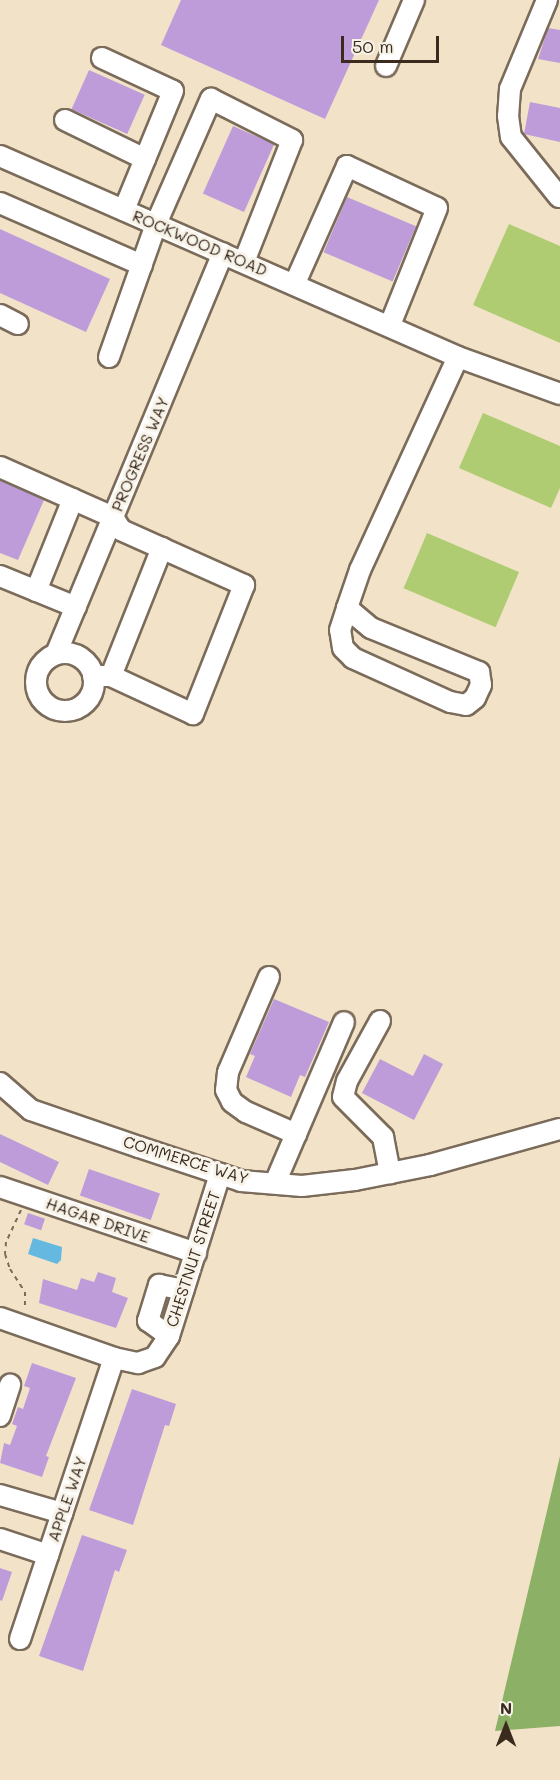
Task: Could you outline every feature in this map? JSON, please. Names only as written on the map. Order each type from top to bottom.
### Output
[{"type":"street","points":[[386,66],[414,0]]},
{"type":"street","points":[[547,0],[510,89],[508,116],[511,137],[560,191]]},
{"type":"street","points":[[102,58],[173,91],[124,210]]},
{"type":"street","points":[[109,357],[156,224],[210,99],[292,140],[244,262]]},
{"type":"street","points":[[64,120],[146,159]]},
{"type":"street","name":"ROCKWOOD ROAD","points":[[1,158],[395,327],[458,357],[560,394]]},
{"type":"street","points":[[294,284],[347,166],[437,208],[395,327]]},
{"type":"street","points":[[0,203],[142,265]]},
{"type":"street","name":"PROGRESS WAY","points":[[102,676],[82,705],[74,710],[54,709],[39,696],[36,686],[40,666],[56,654],[224,253]]},
{"type":"street","points":[[0,315],[18,324]]},
{"type":"street","points":[[347,608],[370,628],[479,672],[481,685],[476,698],[466,705],[450,702],[353,658],[343,648],[340,630],[347,608],[360,570],[458,357]]},
{"type":"street","points":[[0,467],[113,517],[121,530],[244,585],[193,714],[102,676],[82,658],[56,654]]},
{"type":"street","points":[[36,591],[73,499]]},
{"type":"street","points":[[102,676],[162,548]]},
{"type":"street","points":[[0,576],[76,607]]},
{"type":"street","points":[[269,977],[228,1072],[226,1090],[232,1102],[246,1112],[296,1134]]},
{"type":"street","points":[[380,1021],[347,1082],[344,1097],[383,1137],[390,1173]]},
{"type":"street","points":[[275,1183],[344,1022]]},
{"type":"street","name":"COMMERCE WAY","points":[[0,1083],[31,1110],[241,1180],[302,1186],[390,1173],[560,1129]]},
{"type":"street","name":"CHESTNUT STREET","points":[[9,1322],[114,1358],[138,1363],[155,1357],[169,1336],[220,1174]]},
{"type":"street","name":"HAGAR DRIVE","points":[[0,1187],[196,1253]]},
{"type":"street","name":"APPLE WAY","points":[[20,1639],[114,1358]]},
{"type":"street","points":[[0,1416],[10,1385]]},
{"type":"street","points":[[0,1495],[62,1513]]},
{"type":"street","points":[[0,1539],[48,1555]]},
{"type":"path","points":[[9,1322],[27,1300],[10,1269],[6,1242],[26,1196]]},
{"type":"path","points":[[0,1242],[6,1242]]},
{"type":"green space","points":[[509,224],[560,246],[560,343],[473,305]]},
{"type":"green space","points":[[483,413],[560,446],[560,488],[551,508],[459,468]]},
{"type":"green space","points":[[427,533],[519,572],[496,627],[404,588]]},
{"type":"green space","points":[[560,1456],[560,1726],[495,1731]]},
{"type":"water","points":[[33,1238],[62,1247],[61,1260],[57,1264],[28,1254]]},
{"type":"building","points":[[181,0],[379,0],[325,119],[161,45]]},
{"type":"building","points":[[548,28],[560,30],[560,63],[538,59]]},
{"type":"building","points":[[89,70],[145,95],[127,134],[72,109]]},
{"type":"building","points":[[530,102],[560,108],[560,142],[524,134]]},
{"type":"building","points":[[233,126],[274,144],[244,212],[203,194]]},
{"type":"building","points":[[347,197],[416,226],[393,282],[324,252]]},
{"type":"building","points":[[0,229],[110,279],[86,332],[0,293]]},
{"type":"building","points":[[0,480],[44,500],[18,560],[0,553]]},
{"type":"building","points":[[274,999],[329,1022],[305,1077],[300,1075],[291,1097],[246,1077],[255,1056],[250,1054]]},
{"type":"building","points":[[424,1054],[443,1064],[414,1120],[362,1093],[380,1059],[413,1076]]},
{"type":"building","points":[[0,1134],[59,1162],[48,1185],[0,1162]]},
{"type":"building","points":[[89,1169],[160,1193],[151,1220],[80,1195]]},
{"type":"building","points":[[28,1213],[45,1219],[41,1230],[24,1224]]},
{"type":"building","points":[[98,1272],[116,1278],[112,1292],[128,1298],[116,1328],[39,1303],[43,1279],[77,1290],[81,1278],[94,1282]]},
{"type":"building","points":[[32,1363],[76,1378],[46,1456],[49,1457],[42,1477],[0,1463],[4,1443],[10,1445],[17,1426],[12,1424],[18,1407],[23,1409],[30,1388],[24,1386]]},
{"type":"building","points":[[132,1389],[176,1404],[169,1426],[165,1425],[133,1525],[89,1510]]},
{"type":"building","points":[[82,1535],[127,1550],[119,1572],[115,1570],[83,1671],[39,1656]]},
{"type":"building","points":[[0,1568],[12,1572],[2,1601],[0,1600]]}]
